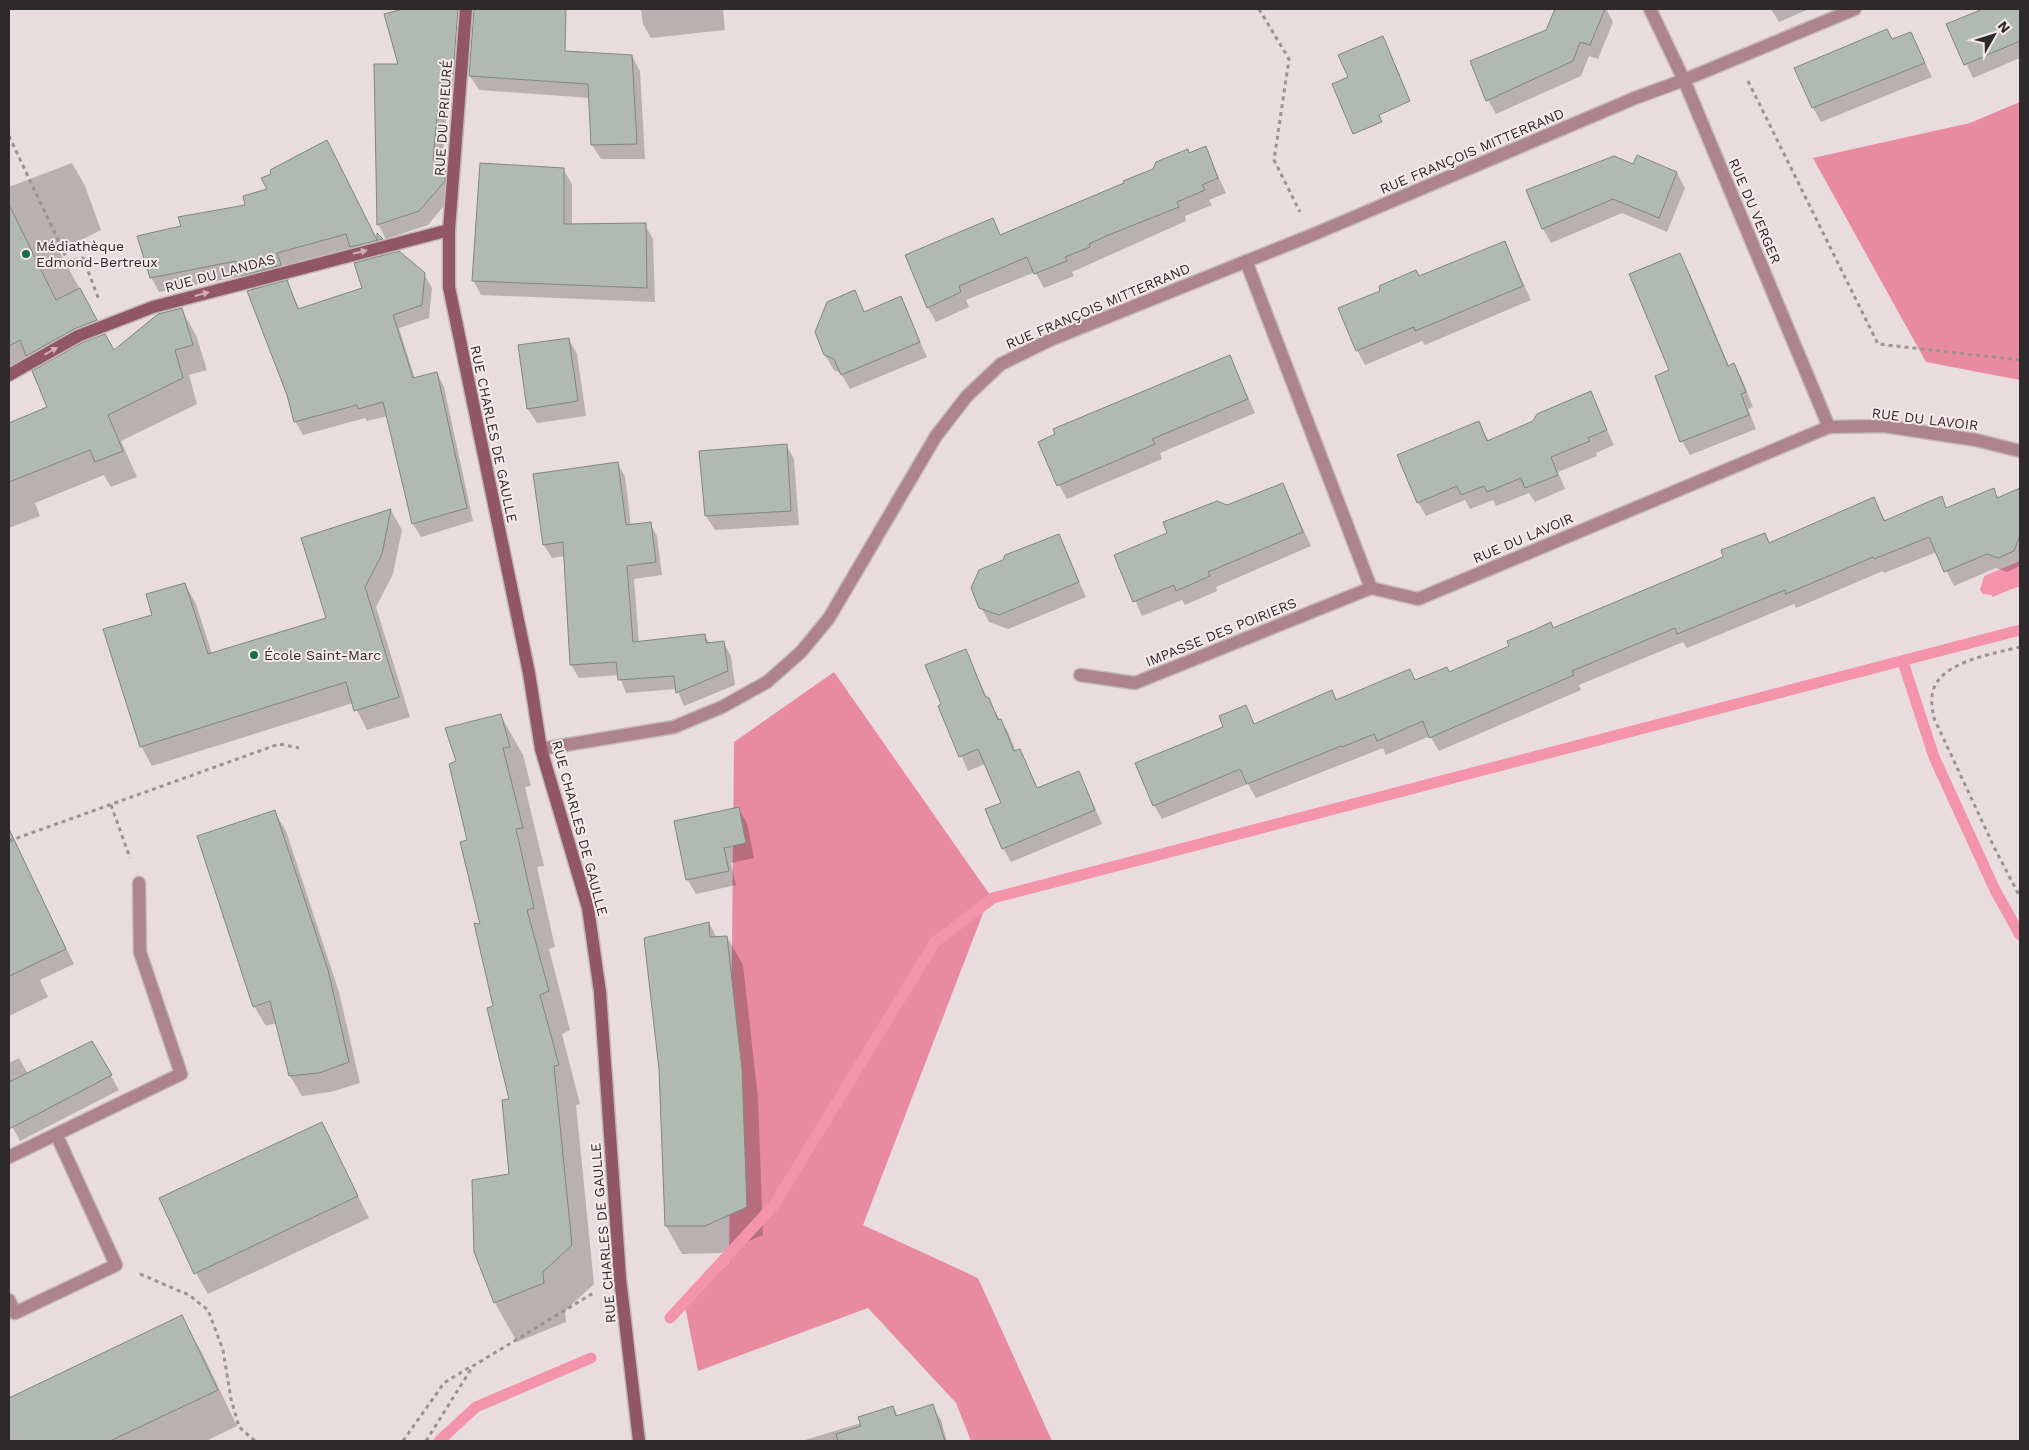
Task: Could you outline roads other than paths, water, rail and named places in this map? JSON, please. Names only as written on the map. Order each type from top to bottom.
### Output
[{"type":"main road","name":"RUE DU PRIEURÉ","points":[[449,230],[466,9]]},
{"type":"main road","name":"RUE DU LANDAS","points":[[9,375],[78,336],[153,307],[449,230]]},
{"type":"main road","name":"RUE CHARLES DE GAULLE","points":[[449,230],[449,287],[529,673],[541,749],[588,908],[600,992],[620,1278],[639,1441]]},
{"type":"street","name":"RUE DU VERGER","points":[[1650,9],[1684,80],[1829,427]]},
{"type":"street","name":"RUE FRANÇOIS MITTERRAND","points":[[541,749],[674,727],[722,707],[767,682],[801,652],[829,618],[936,436],[968,396],[1000,364],[1050,340],[1312,235],[1636,98],[1855,9]]},
{"type":"street","points":[[1246,261],[1371,588]]},
{"type":"street","name":"RUE DU LAVOIR","points":[[1371,588],[1418,599],[1829,427],[1884,426],[1976,440],[2020,452]]},
{"type":"street","name":"IMPASSE DES POIRIERS","points":[[1080,675],[1135,683],[1371,588]]},
{"type":"street","points":[[9,1157],[56,1136],[181,1074],[140,952],[139,883]]},
{"type":"street","points":[[9,1300],[15,1313],[116,1265],[56,1136]]},
{"type":"waterway","points":[[670,1318],[774,1205],[935,942],[993,898],[2020,630]]},
{"type":"waterway","points":[[1903,662],[1934,757],[1995,890],[2020,935]]},
{"type":"waterway","points":[[439,1441],[476,1407],[591,1358]]},
{"type":"place","name":"Médiathèque Edmond-Bertreux","points":[[26,254]]},
{"type":"place","name":"École Saint-Marc","points":[[254,655]]}]
